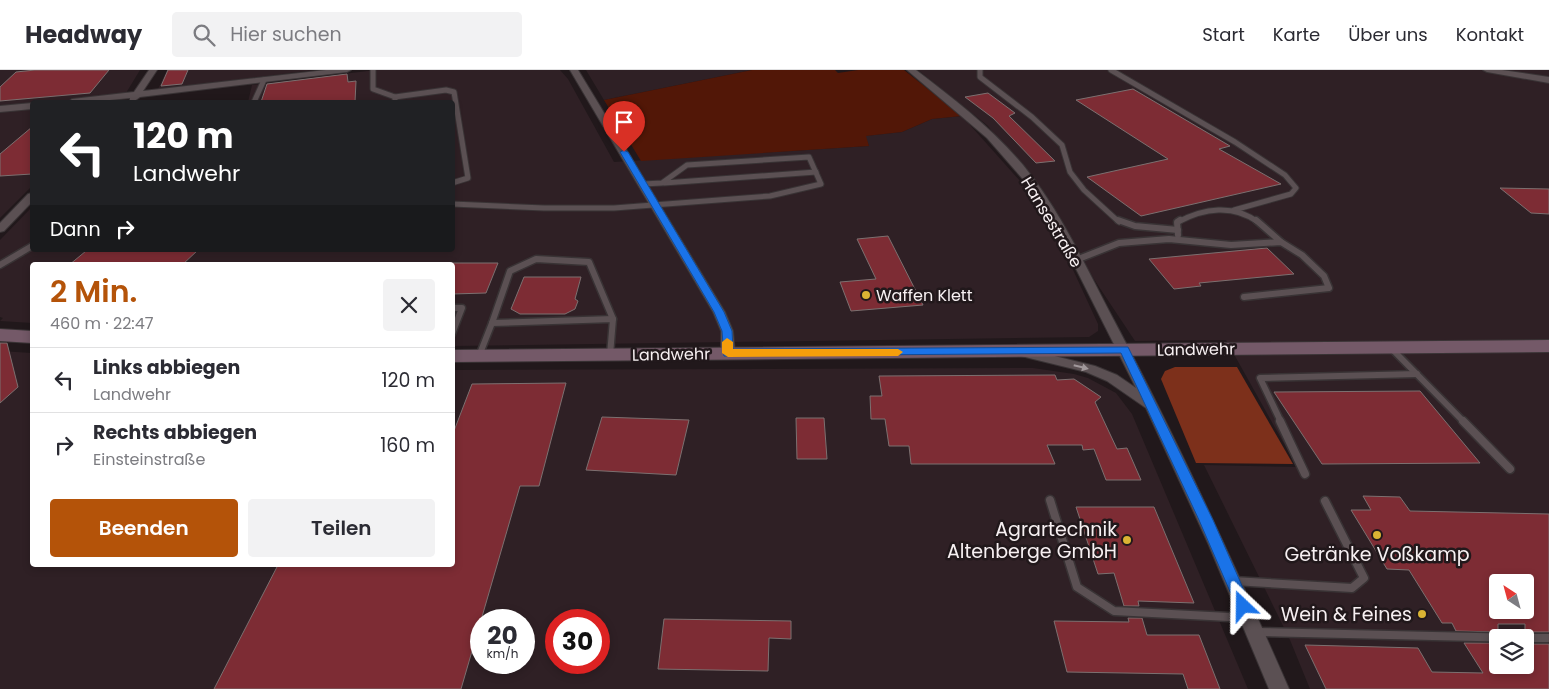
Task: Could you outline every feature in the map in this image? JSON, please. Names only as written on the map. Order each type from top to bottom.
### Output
[{"type":"main road","points":[[0,335],[30,337]]},
{"type":"main road","name":"Landwehr","points":[[455,356],[1549,346]]},
{"type":"street","points":[[134,99],[153,70]]},
{"type":"street","points":[[113,100],[134,99],[347,70]]},
{"type":"street","points":[[574,70],[719,312],[727,331],[728,353]]},
{"type":"street","name":"Hansestraße","points":[[911,70],[960,107],[995,141],[1032,183],[1125,350],[1252,625],[1279,689]]},
{"type":"street","points":[[1487,70],[1549,80]]},
{"type":"street","points":[[0,109],[30,106]]},
{"type":"street","points":[[0,229],[30,198]]},
{"type":"street","points":[[1017,351],[1090,369],[1112,378],[1152,406]]},
{"type":"lane","points":[[373,70],[373,89],[395,100],[452,90],[454,100]]},
{"type":"lane","points":[[980,70],[980,77],[1032,117],[1062,145],[1070,172],[1084,190],[1112,216],[1121,223],[1135,226],[1178,230]]},
{"type":"lane","points":[[1111,70],[1235,142],[1285,175],[1296,188],[1291,194],[1286,196],[1234,210]]},
{"type":"lane","points":[[255,100],[257,92],[262,88],[264,80]]},
{"type":"lane","points":[[455,105],[468,178],[462,182],[455,183]]},
{"type":"lane","points":[[455,132],[460,131]]},
{"type":"lane","points":[[455,204],[544,208],[656,205],[770,196],[821,184],[809,157],[687,165],[662,183]]},
{"type":"lane","points":[[643,184],[816,172]]},
{"type":"lane","points":[[1179,240],[1177,222],[1198,213],[1216,209],[1234,210],[1251,216],[1281,242],[1302,255],[1324,276],[1329,288],[1244,297]]},
{"type":"lane","points":[[1076,260],[1114,245],[1179,240],[1231,245],[1281,242]]},
{"type":"lane","points":[[0,265],[30,247]]},
{"type":"lane","points":[[479,356],[510,271],[536,259],[589,262],[613,319],[610,355]]},
{"type":"lane","points":[[455,308],[462,308],[455,326]]},
{"type":"lane","points":[[492,323],[613,319]]},
{"type":"lane","points":[[1390,347],[1510,469]]},
{"type":"lane","points":[[1304,474],[1260,378],[1417,374]]},
{"type":"lane","points":[[1050,500],[1077,587],[1114,611],[1252,625],[1489,636]]},
{"type":"lane","points":[[1232,581],[1352,588],[1364,578],[1325,501]]},
{"type":"lane","points":[[1534,638],[1549,638]]},
{"type":"shaded area","points":[[0,70],[140,70],[120,100],[30,100],[30,188],[0,218]]},
{"type":"shaded area","points":[[167,70],[315,70],[158,89]]},
{"type":"shaded area","points":[[376,70],[560,70],[568,79],[614,162],[869,146],[865,136],[902,132],[932,119],[962,116],[1021,182],[1068,259],[1098,324],[1098,331],[1089,337],[455,346],[455,262],[30,262],[30,323],[0,321],[3,318],[0,317],[0,240],[30,209],[30,252],[455,252],[455,100],[248,100],[252,85]]},
{"type":"shaded area","points":[[586,70],[752,70],[604,100]]},
{"type":"shaded area","points":[[752,70],[835,70],[838,73],[858,70],[904,70],[962,116],[932,119],[902,132],[866,136],[869,146],[641,161],[604,100]]},
{"type":"shaded area","points":[[918,70],[1549,70],[1549,689],[1310,689],[1290,640],[1204,465],[1297,467],[1226,340],[1135,341],[1026,177],[988,126]]},
{"type":"shaded area","points":[[0,351],[30,353],[30,567],[455,567],[455,370],[1033,368],[1088,378],[1116,393],[1132,414],[1248,689],[0,689]]},
{"type":"shaded area","points":[[1175,367],[1237,367],[1293,464],[1196,463],[1161,379],[1165,371]]},
{"type":"building","points":[[35,70],[109,70],[90,93],[0,101],[0,87],[16,72]]},
{"type":"building","points":[[168,70],[188,70],[182,84],[161,86]]},
{"type":"building","points":[[347,74],[348,82],[356,81],[355,100],[262,100],[267,84]]},
{"type":"building","points":[[1133,89],[1230,146],[1219,149],[1281,184],[1141,216],[1087,177],[1168,159],[1076,100]]},
{"type":"building","points":[[988,93],[1015,113],[1009,116],[1055,161],[1036,163],[993,118],[965,97]]},
{"type":"building","points":[[30,129],[30,174],[0,176],[0,154]]},
{"type":"building","points":[[1500,188],[1549,189],[1549,214],[1531,213]]},
{"type":"building","points":[[888,236],[923,305],[851,311],[840,282],[876,279],[857,239]]},
{"type":"building","points":[[1267,248],[1294,274],[1199,283],[1201,286],[1174,289],[1149,259]]},
{"type":"building","points":[[85,252],[196,252],[185,262],[73,262]]},
{"type":"building","points":[[455,263],[498,263],[486,293],[455,294]]},
{"type":"building","points":[[524,277],[581,277],[575,299],[578,301],[575,309],[565,314],[520,314],[511,309]]},
{"type":"building","points":[[0,343],[7,343],[18,387],[0,403]]},
{"type":"building","points":[[1055,375],[1057,380],[1074,379],[1101,397],[1095,402],[1117,449],[1127,448],[1141,480],[1106,480],[1094,449],[1083,450],[1082,445],[1047,445],[1055,464],[911,464],[909,446],[889,446],[885,419],[871,419],[870,396],[882,396],[879,376]]},
{"type":"building","points":[[566,383],[539,486],[520,486],[484,609],[470,609],[470,658],[461,689],[214,689],[277,567],[455,567],[455,428],[472,384]]},
{"type":"building","points":[[1420,391],[1480,463],[1322,464],[1274,392]]},
{"type":"building","points":[[602,417],[689,420],[676,475],[586,470]]},
{"type":"building","points":[[796,418],[824,418],[827,459],[797,459]]},
{"type":"building","points":[[1363,496],[1400,497],[1410,511],[1549,514],[1549,632],[1534,632],[1534,629],[1525,629],[1525,624],[1498,624],[1498,629],[1489,629],[1489,632],[1456,631],[1452,623],[1442,623],[1409,570],[1387,569],[1351,510],[1371,510]]},
{"type":"building","name":"Agrartechnik Altenberge GmbH","points":[[1076,507],[1154,507],[1194,603],[1138,601],[1139,606],[1124,606],[1114,573],[1098,574]]},
{"type":"building","points":[[1128,618],[1142,618],[1147,635],[1199,635],[1220,689],[1188,689],[1183,674],[1067,672],[1054,621],[1129,622]]},
{"type":"building","points":[[664,619],[791,621],[791,639],[769,638],[768,671],[658,669]]},
{"type":"building","points":[[1464,643],[1489,643],[1489,674],[1534,674],[1534,644],[1549,644],[1549,689],[1326,689],[1305,645],[1418,648],[1432,672],[1483,673]]},
{"type":"slow traffic","points":[[727,342],[728,353],[898,352]]},
{"type":"place","name":"Waffen Klett","points":[[866,295]]},
{"type":"place","name":"Getränke Voßkamp","points":[[1377,535]]},
{"type":"place","name":"Agrartechnik Altenberge GmbH","points":[[1127,540]]},
{"type":"place","name":"Wein & Feines","points":[[1422,614]]},
{"type":"route","points":[[624,152],[719,312],[727,331],[728,353],[1125,350],[1206,520],[1243,606]]}]
